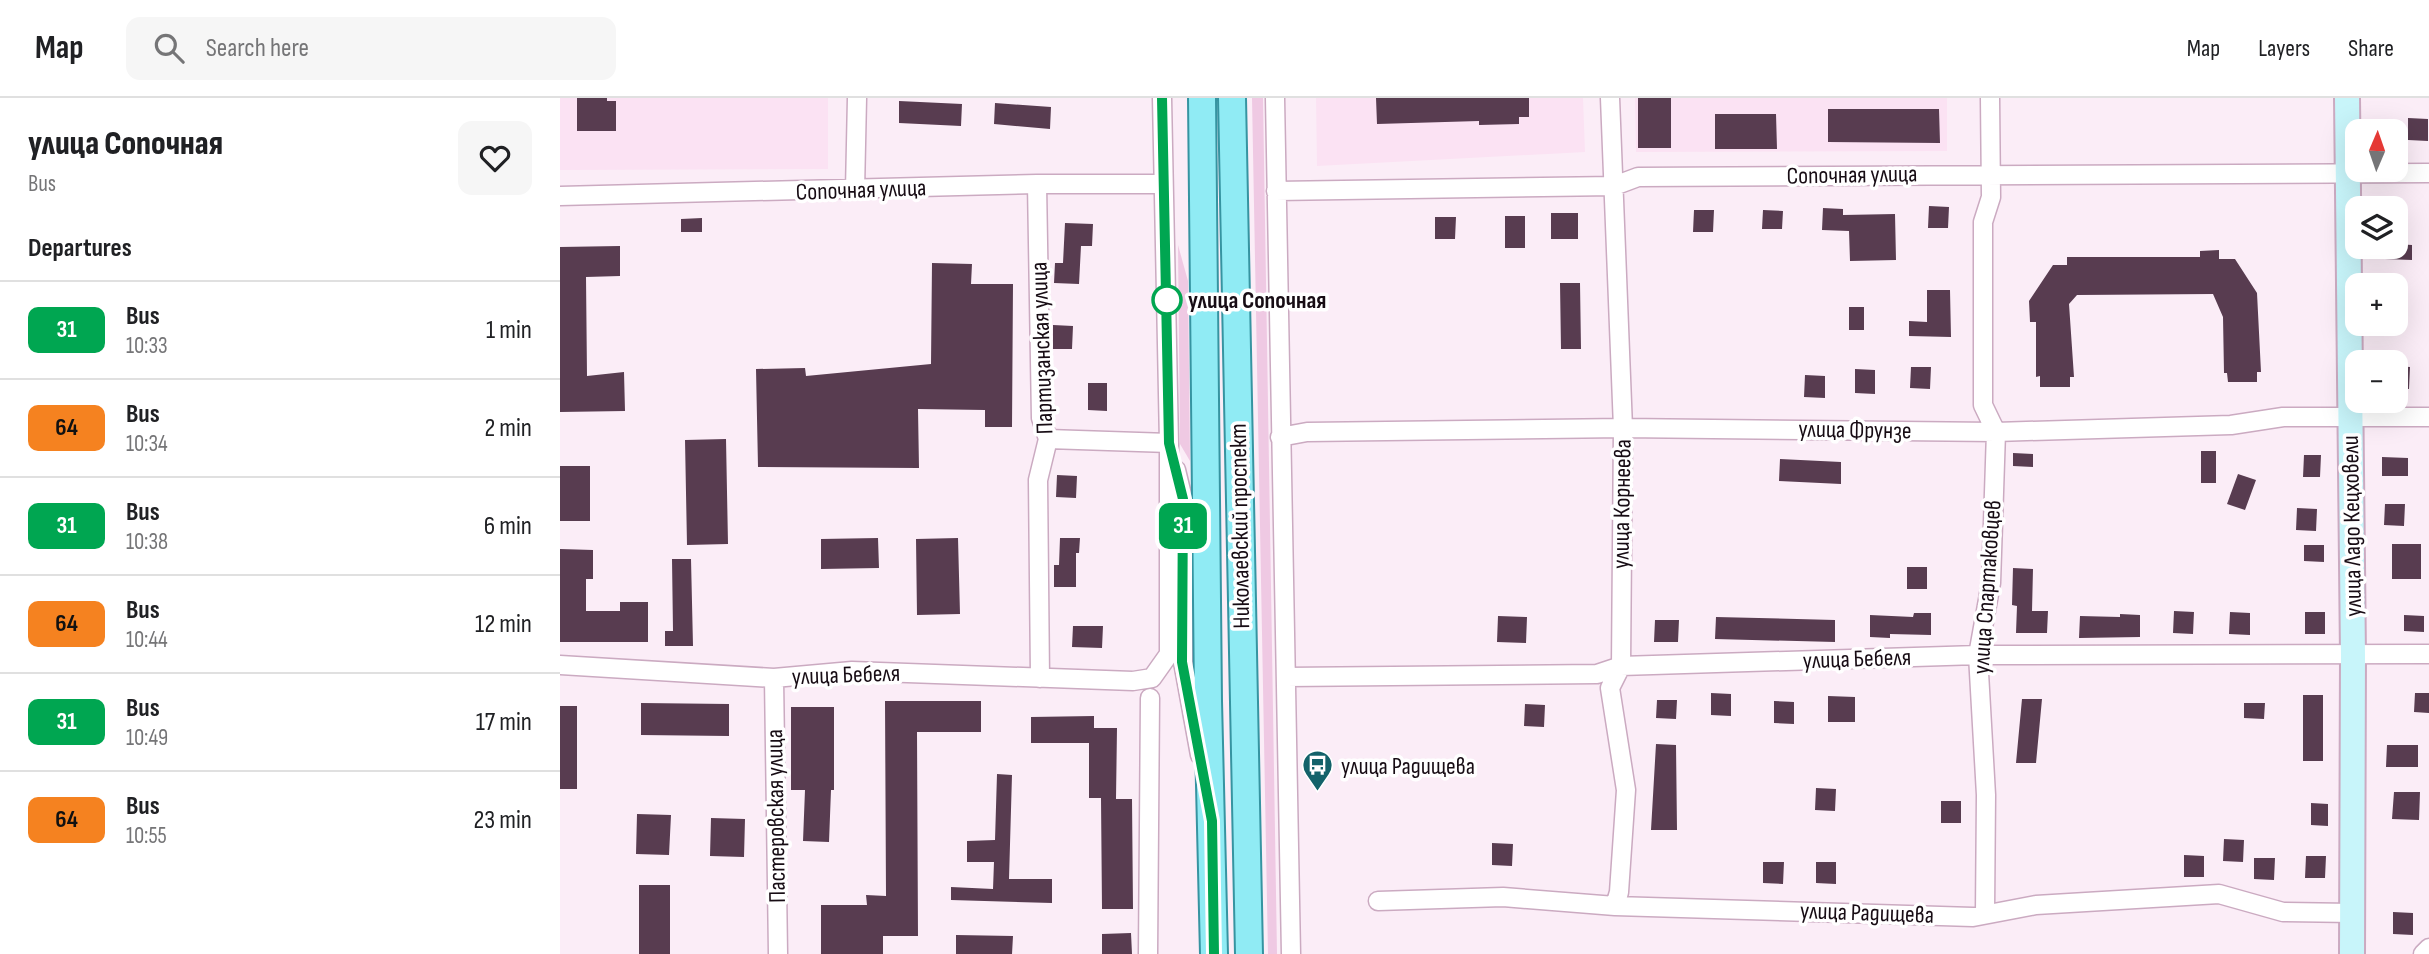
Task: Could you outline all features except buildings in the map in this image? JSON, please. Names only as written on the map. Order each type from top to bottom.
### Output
[{"type":"main road","name":"Николаевский проспект","points":[[1232,98],[1250,954]]},
{"type":"main road","name":"улица Ладо Кецховели","points":[[2347,98],[2347,119]]},
{"type":"main road","name":"Николаевский проспект","points":[[1200,101],[1214,954]]},
{"type":"main road","name":"улица Ладо Кецховели","points":[[2348,182],[2353,656],[2352,954]]},
{"type":"street","points":[[855,190],[857,98]]},
{"type":"street","points":[[1162,98],[1161,184],[1169,443],[1183,499],[1182,662],[1212,821]]},
{"type":"street","points":[[1275,98],[1291,954]]},
{"type":"street","name":"улица Корнеева","points":[[1610,98],[1623,428],[1620,666],[1610,688],[1626,790],[1619,892],[1615,906]]},
{"type":"street","name":"улица Спартаковцев","points":[[1985,912],[1986,795],[1979,655],[1991,583],[1996,432],[1983,405],[1983,222],[1991,197],[1990,98]]},
{"type":"street","name":"Сопочная улица","points":[[1276,191],[1614,186],[1638,177],[1992,173],[2345,174]]},
{"type":"street","name":"Сопочная улица","points":[[2408,173],[2429,173]]},
{"type":"street","name":"Сопочная улица","points":[[560,196],[1037,184],[1161,184]]},
{"type":"street","name":"Партизанская улица","points":[[1037,184],[1041,418],[1048,439],[1038,480],[1040,678]]},
{"type":"street","name":"улица Фрунзе","points":[[1280,437],[1307,432],[1623,428],[1996,432],[2231,425],[2283,417],[2429,416]]},
{"type":"street","points":[[1048,439],[1169,443]]},
{"type":"street","name":"улица Бебеля","points":[[560,665],[774,678],[852,671],[1133,681],[1152,678],[1169,654],[1169,443]]},
{"type":"street","name":"улица Бебеля","points":[[1286,677],[1597,674],[1620,666],[1979,655],[2429,654]]},
{"type":"street","name":"Пастеровская улица","points":[[774,678],[778,954]]},
{"type":"street","points":[[1147,954],[1150,698]]},
{"type":"street","name":"улица Радищева","points":[[1378,901],[1503,897],[1615,906],[1973,917],[1985,912],[2036,905],[2219,894],[2283,912],[2353,913]]},
{"type":"street","points":[[2423,954],[2429,948]]},
{"type":"shaded area","points":[[560,98],[828,98],[828,169],[560,170]]},
{"type":"shaded area","points":[[1252,98],[1263,98],[1277,954],[1268,954]]},
{"type":"shaded area","points":[[1316,98],[1583,98],[1585,152],[1317,166]]},
{"type":"shaded area","points":[[1635,98],[1947,98],[1947,151],[1636,152]]},
{"type":"shaded area","points":[[1178,245],[1188,281],[1190,461],[1180,444]]},
{"type":"bus line","name":"31","points":[[1162,98],[1161,184],[1167,302],[1169,443],[1183,499],[1182,662],[1212,821],[1214,954]]},
{"type":"place","name":"улица Сопочная","points":[[1167,300]]},
{"type":"place","name":"улица Радищева","points":[[1318,793]]}]
